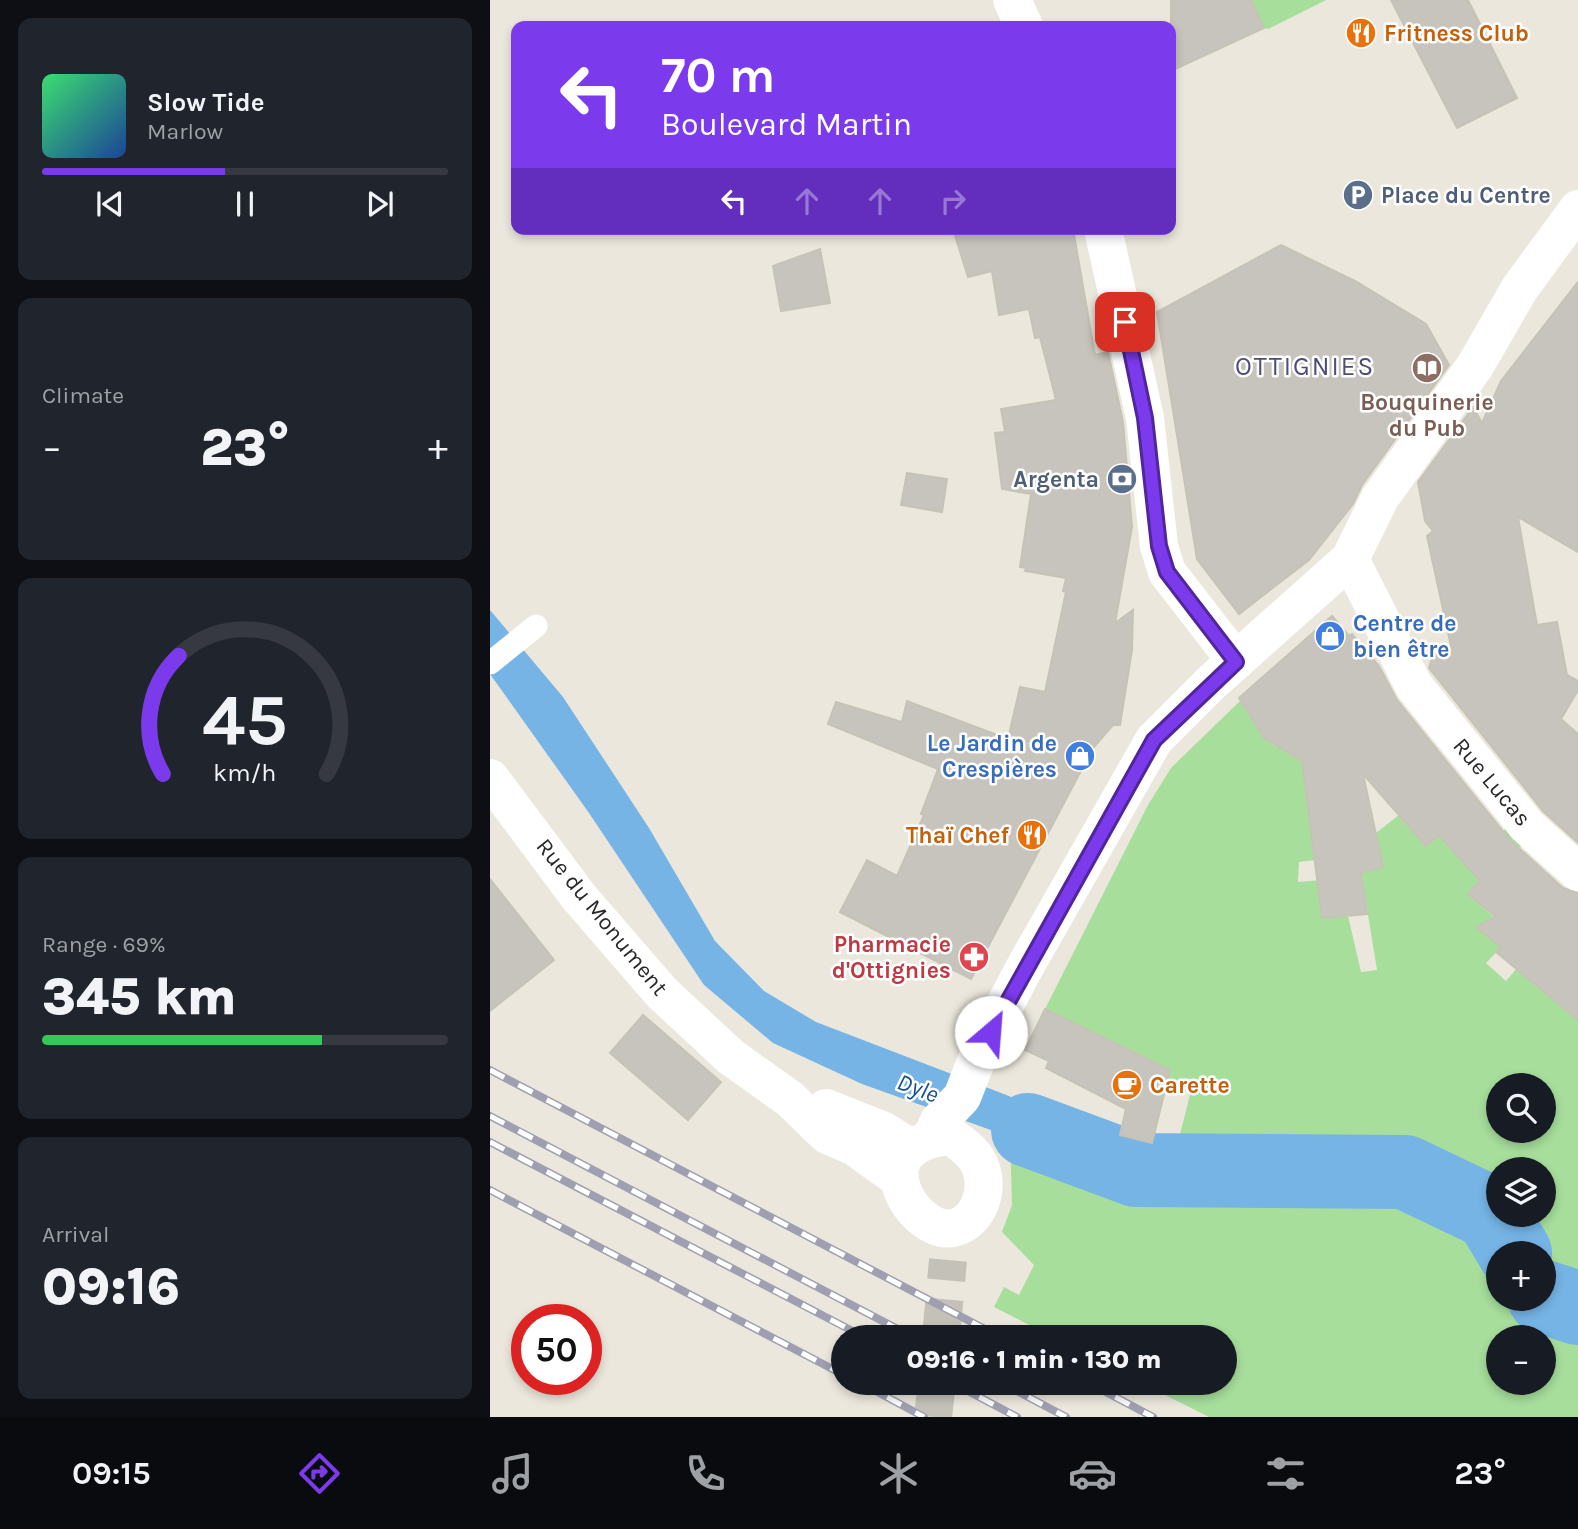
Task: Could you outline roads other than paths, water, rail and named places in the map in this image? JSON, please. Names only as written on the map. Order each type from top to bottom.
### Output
[{"type":"street","points":[[1012,0],[1022,21]]},
{"type":"street","points":[[944,1128],[983,1171],[984,1190],[978,1209],[967,1221],[948,1260],[929,1222],[909,1201],[944,1128],[1026,965],[1154,740],[1350,559],[1380,498],[1475,366],[1520,288],[1578,209]]},
{"type":"street","points":[[1104,235],[1145,418],[1159,546],[1167,572],[1236,662]]},
{"type":"street","name":"Rue Lucas","points":[[1350,559],[1414,686],[1527,826],[1578,872]]},
{"type":"street","name":"Rue du Monument","points":[[490,778],[579,897],[662,993],[731,1057],[790,1099],[834,1110],[884,1131],[944,1128]]},
{"type":"street","points":[[929,1222],[948,1228],[967,1221]]},
{"type":"lane","points":[[490,663],[536,626]]},
{"type":"water","points":[[490,610],[563,697],[649,828],[715,941],[764,991],[816,1022],[1009,1096],[1126,1155],[1117,1175],[862,1084],[773,1043],[704,985],[589,813],[490,674]]},
{"type":"waterway","name":"Dyle","points":[[1028,1130],[1136,1170],[1405,1172],[1491,1213],[1508,1241]]},
{"type":"waterway","name":"Dyle","points":[[1556,1301],[1578,1308]]},
{"type":"tunnel","points":[[942,1325],[948,1260]]},
{"type":"tunnel","points":[[933,1417],[936,1395]]},
{"type":"railway","points":[[490,1070],[977,1325]]},
{"type":"railway","points":[[490,1116],[890,1325]]},
{"type":"railway","points":[[490,1142],[841,1325]]},
{"type":"railway","points":[[490,1190],[831,1368]]},
{"type":"railway","points":[[883,1395],[924,1417]]},
{"type":"railway","points":[[976,1395],[1017,1417]]},
{"type":"railway","points":[[1025,1395],[1066,1417]]},
{"type":"railway","points":[[1112,1395],[1153,1417]]},
{"type":"place","name":"Fritness Club","points":[[1361,33]]},
{"type":"place","name":"Place du Centre","points":[[1358,195]]},
{"type":"place","name":"Bouquinerie du Pub","points":[[1427,368]]},
{"type":"place","name":"Argenta","points":[[1122,479]]},
{"type":"place","name":"Centre de bien être","points":[[1330,636]]},
{"type":"place","name":"Le Jardin de Crespières","points":[[1080,756]]},
{"type":"place","name":"Thaï Chef","points":[[1032,835]]},
{"type":"place","name":"Pharmacie d'Ottignies","points":[[974,957]]},
{"type":"place","name":"Carette","points":[[1127,1085]]},
{"type":"district","name":"OTTIGNIES","points":[[1305,366]]}]
